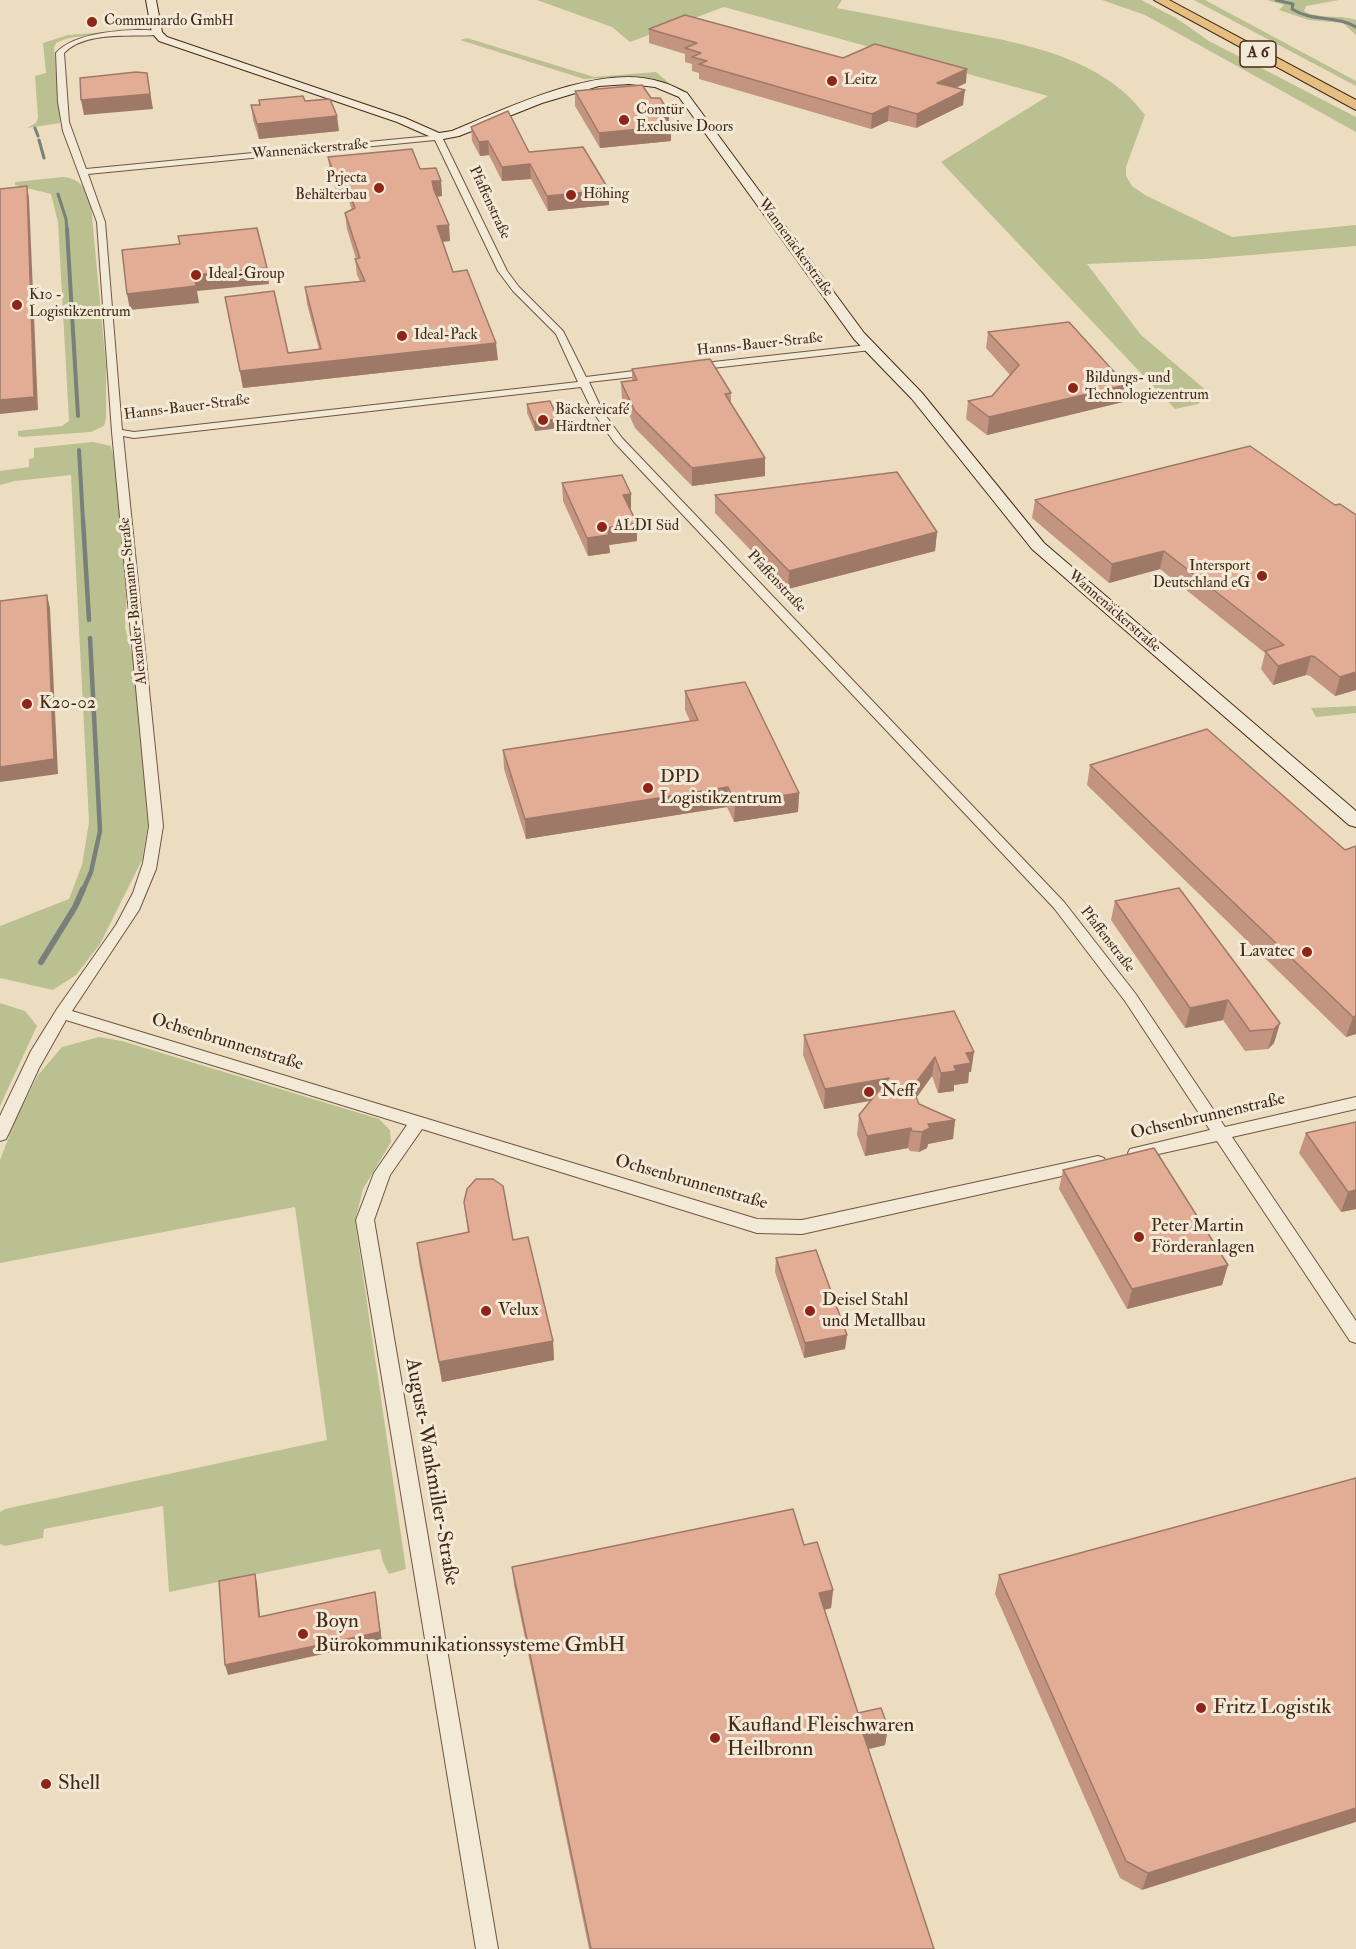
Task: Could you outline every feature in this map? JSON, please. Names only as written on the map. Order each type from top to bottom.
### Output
[{"type":"highway","name":"A 6","points":[[1160,0],[1356,106]]},
{"type":"highway","name":"A 6","points":[[1180,0],[1356,95]]},
{"type":"street","points":[[151,0],[157,33],[163,39],[401,120],[438,136]]},
{"type":"street","name":"Alexander-Baumann-Straße","points":[[0,1135],[20,1087],[63,1013],[134,906],[147,876],[156,826],[117,432],[101,222],[95,197],[82,172],[67,131],[60,53],[73,41],[157,33]]},
{"type":"street","name":"Wannenäckerstraße","points":[[82,172],[455,134],[593,83],[644,81],[676,91],[689,101],[868,348],[917,396],[1009,514],[1038,546],[1356,821]]},
{"type":"street","name":"Pfaffenstraße","points":[[438,136],[503,271],[516,289],[560,333],[598,412],[618,440],[1059,905],[1130,997],[1356,1336]]},
{"type":"street","name":"Hanns-Bauer-Straße","points":[[683,368],[868,348]]},
{"type":"street","name":"Hanns-Bauer-Straße","points":[[117,432],[134,435],[310,411],[659,371]]},
{"type":"street","name":"Ochsenbrunnenstraße","points":[[63,1013],[757,1226],[801,1227],[1356,1103]]},
{"type":"street","name":"August-Wankmiller-Straße","points":[[418,1122],[382,1173],[365,1220],[487,1949]]},
{"type":"green space","points":[[537,0],[842,0],[837,8],[1000,39],[1054,54],[1080,64],[1105,78],[1126,94],[1145,115],[1126,167],[1126,176],[1132,186],[1145,195],[1232,237],[1356,225],[1356,246],[1204,259],[1087,264],[1141,335],[1207,391],[1206,398],[1198,404],[1175,409],[941,162],[1048,96],[724,7],[630,42],[612,27]]},
{"type":"green space","points":[[1102,0],[1141,0],[1176,18],[1209,41],[1356,117],[1356,132],[1145,15]]},
{"type":"green space","points":[[1194,0],[1205,0],[1356,81],[1356,86]]},
{"type":"green space","points":[[1267,0],[1339,0],[1306,6],[1304,11],[1310,14],[1356,20],[1356,35],[1343,23],[1309,20],[1279,10],[1284,5]]},
{"type":"green space","points":[[144,15],[149,18],[149,21],[142,27],[132,31],[79,36],[56,43],[54,47],[60,123],[27,128],[36,123],[38,118],[35,76],[46,73],[43,43],[68,35],[132,30],[138,28],[137,16]]},
{"type":"green space","points":[[467,38],[594,77],[656,72],[669,83],[627,77],[584,79],[460,40]]},
{"type":"green space","points":[[63,177],[75,180],[82,186],[91,206],[106,366],[106,418],[104,426],[91,432],[22,437],[18,436],[18,431],[62,426],[69,421],[58,222],[51,194],[15,185],[15,182]]},
{"type":"green space","points":[[93,442],[111,446],[114,459],[127,592],[125,628],[133,658],[148,824],[142,860],[100,944],[76,975],[53,990],[0,978],[0,926],[69,899],[82,865],[89,822],[71,475],[15,481],[0,485],[0,471],[29,467],[29,459],[34,458],[34,448]]},
{"type":"green space","points":[[1356,706],[1356,713],[1316,717],[1311,708]]},
{"type":"green space","points":[[0,1003],[25,1011],[37,1026],[0,1106]]},
{"type":"green space","points":[[99,1037],[122,1041],[379,1119],[390,1130],[391,1142],[363,1189],[355,1221],[406,1569],[389,1574],[380,1549],[169,1592],[163,1506],[44,1529],[43,1538],[5,1546],[0,1544],[0,1512],[5,1509],[327,1440],[295,1207],[0,1263],[0,1160],[15,1121],[38,1075],[62,1047]]},
{"type":"building","name":"Leitz","points":[[685,15],[843,58],[875,44],[967,69],[937,83],[965,90],[917,114],[889,106],[872,114],[699,64],[707,61],[692,57],[701,53],[685,48],[697,43],[649,29]]},
{"type":"building","points":[[136,72],[147,73],[150,94],[81,100],[80,78]]},
{"type":"building","points":[[642,85],[651,98],[660,98],[669,112],[661,112],[671,126],[599,133],[575,91]]},
{"type":"building","points":[[303,96],[305,101],[330,99],[337,116],[257,124],[251,105],[260,105],[259,100]]},
{"type":"building","points":[[508,111],[529,152],[583,147],[609,190],[547,196],[530,164],[502,167],[488,141],[479,142],[471,127]]},
{"type":"building","points":[[412,149],[420,169],[436,168],[441,181],[432,181],[434,190],[449,225],[437,226],[453,272],[467,270],[496,343],[240,371],[225,297],[274,291],[288,353],[321,349],[305,287],[365,281],[355,259],[360,258],[345,213],[355,208],[344,176],[335,177],[328,157]]},
{"type":"building","name":"K10 - Logistikzentrum","points":[[27,186],[34,397],[0,400],[0,189]]},
{"type":"building","name":"Ideal-Group","points":[[257,228],[267,268],[194,275],[196,286],[127,294],[122,250],[180,244],[178,236]]},
{"type":"building","points":[[1069,322],[1126,385],[989,417],[968,401],[992,396],[1019,365],[988,332]]},
{"type":"building","points":[[710,359],[731,393],[725,394],[765,458],[692,468],[635,411],[621,382],[637,380],[632,369]]},
{"type":"building","points":[[550,401],[558,419],[534,422],[527,404]]},
{"type":"building","name":"Intersport Deutschland eG","points":[[1250,446],[1335,505],[1340,504],[1356,515],[1356,672],[1340,677],[1311,656],[1278,666],[1265,651],[1284,645],[1164,551],[1112,564],[1035,500]]},
{"type":"building","points":[[897,472],[937,532],[789,571],[715,495]]},
{"type":"building","points":[[622,475],[631,494],[623,495],[637,523],[606,528],[609,535],[587,538],[562,483]]},
{"type":"building","name":"K20-02","points":[[47,595],[54,759],[0,767],[0,601]]},
{"type":"building","name":"DPD Logistikzentrum","points":[[745,682],[799,793],[735,803],[728,787],[525,819],[503,750],[698,720],[685,691]]},
{"type":"building","name":"Lavatec","points":[[1207,729],[1345,850],[1356,846],[1356,1016],[1353,1017],[1090,765]]},
{"type":"building","points":[[1179,888],[1280,1023],[1274,1029],[1250,1031],[1228,1000],[1190,1008],[1115,901]]},
{"type":"building","name":"Neff","points":[[954,1011],[974,1052],[966,1053],[971,1063],[954,1066],[956,1071],[941,1073],[935,1057],[912,1088],[919,1104],[955,1120],[928,1124],[930,1128],[922,1132],[912,1131],[911,1128],[867,1136],[859,1115],[889,1078],[825,1089],[804,1035]]},
{"type":"building","points":[[1356,1122],[1356,1190],[1348,1192],[1306,1133]]},
{"type":"building","name":"Peter Martin Förderanlagen","points":[[1154,1148],[1228,1265],[1132,1289],[1063,1170]]},
{"type":"building","name":"Velux","points":[[476,1179],[493,1179],[503,1186],[513,1240],[528,1237],[553,1341],[439,1362],[417,1243],[469,1232],[464,1202],[467,1189]]},
{"type":"building","name":"Deisel Stahl und Metallbau","points":[[816,1250],[847,1335],[805,1343],[776,1258]]},
{"type":"building","name":"Fritz Logistik","points":[[1356,1478],[1356,1808],[1148,1873],[1126,1861],[999,1575]]},
{"type":"building","name":"Kaufland Fleischwaren Heilbronn","points":[[793,1509],[804,1545],[817,1542],[833,1590],[819,1593],[858,1713],[881,1708],[888,1727],[863,1733],[934,1949],[591,1949],[512,1567]]},
{"type":"building","name":"Boyn Bürokommunikationssysteme GmbH","points":[[255,1574],[259,1617],[375,1592],[380,1632],[225,1665],[219,1581]]},
{"type":"waterway","points":[[1276,0],[1293,4],[1292,9],[1308,16],[1340,21],[1356,27]]},
{"type":"waterway","points":[[35,128],[38,136]]},
{"type":"waterway","points":[[39,140],[44,158]]},
{"type":"waterway","points":[[58,194],[67,230]]},
{"type":"waterway","points":[[67,229],[78,416]]},
{"type":"waterway","points":[[79,450],[83,521]]},
{"type":"waterway","points":[[83,520],[89,620]]},
{"type":"waterway","points":[[83,890],[91,872],[100,831],[90,638]]},
{"type":"waterway","points":[[41,962],[75,907],[83,889]]},
{"type":"place","name":"Communardo GmbH","points":[[92,22]]},
{"type":"place","name":"Leitz","points":[[832,81]]},
{"type":"place","name":"Comtür Exclusive Doors","points":[[624,120]]},
{"type":"place","name":"Prjecta Behälterbau","points":[[379,188]]},
{"type":"place","name":"Höhing","points":[[571,195]]},
{"type":"place","name":"Ideal-Group","points":[[196,275]]},
{"type":"place","name":"K10 - Logistikzentrum","points":[[17,305]]},
{"type":"place","name":"Ideal-Pack","points":[[402,336]]},
{"type":"place","name":"Bildungs- und Technologiezentrum","points":[[1073,388]]},
{"type":"place","name":"Bäckereicafé Härdtner","points":[[543,420]]},
{"type":"place","name":"ALDI Süd","points":[[602,527]]},
{"type":"place","name":"Intersport Deutschland eG","points":[[1262,576]]},
{"type":"place","name":"K20-02","points":[[27,704]]},
{"type":"place","name":"DPD Logistikzentrum","points":[[648,788]]},
{"type":"place","name":"Lavatec","points":[[1307,952]]},
{"type":"place","name":"Neff","points":[[869,1092]]},
{"type":"place","name":"Peter Martin Förderanlagen","points":[[1139,1237]]},
{"type":"place","name":"Velux","points":[[486,1311]]},
{"type":"place","name":"Deisel Stahl und Metallbau","points":[[810,1311]]},
{"type":"place","name":"Boyn Bürokommunikationssysteme GmbH","points":[[303,1634]]},
{"type":"place","name":"Fritz Logistik","points":[[1201,1708]]},
{"type":"place","name":"Kaufland Fleischwaren Heilbronn","points":[[715,1738]]},
{"type":"place","name":"Shell","points":[[46,1784]]}]
